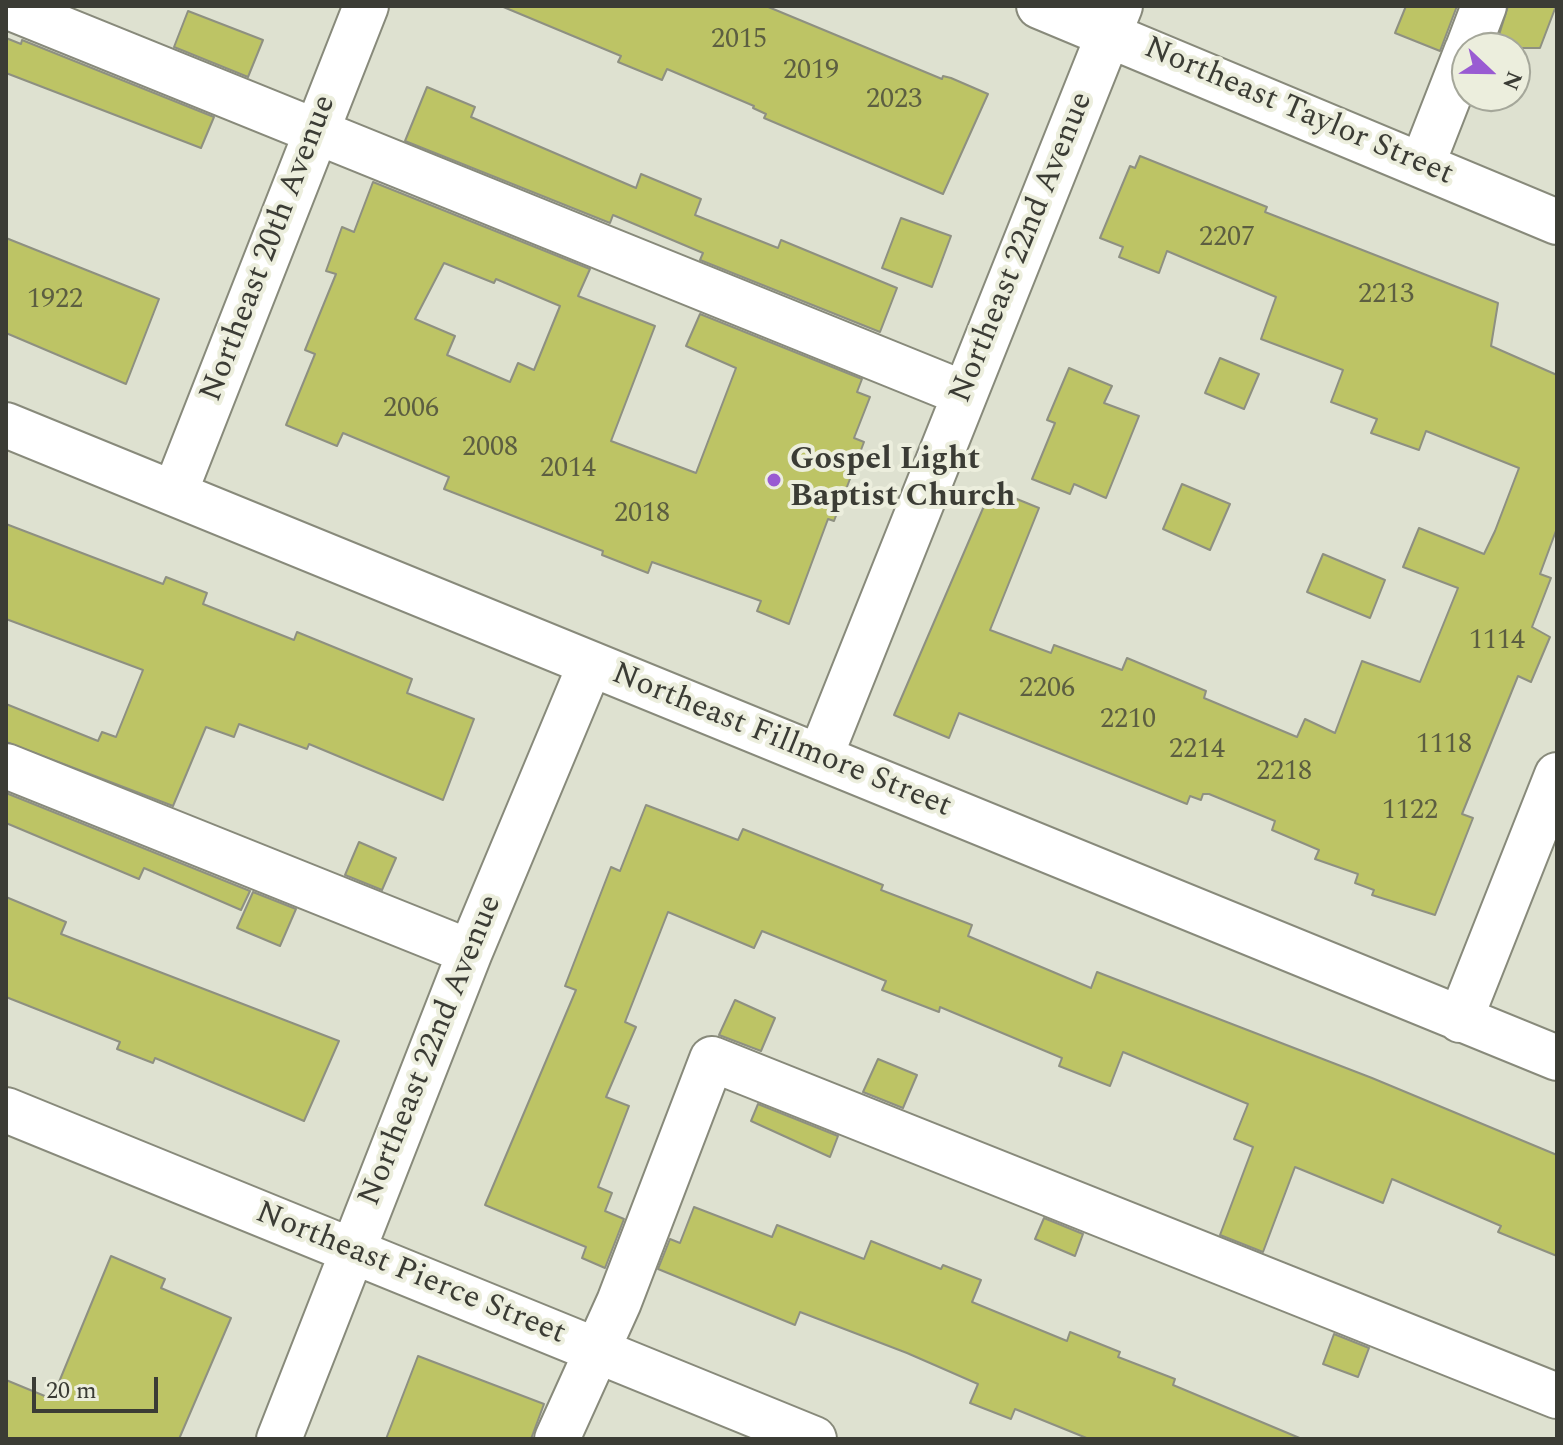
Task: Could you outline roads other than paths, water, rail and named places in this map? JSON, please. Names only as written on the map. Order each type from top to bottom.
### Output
[{"type":"street","points":[[6,6],[965,394]]},
{"type":"street","name":"Northeast 20th Avenue","points":[[175,492],[366,6]]},
{"type":"street","name":"Northeast Taylor Street","points":[[1039,6],[1114,20],[1422,165],[1557,222]]},
{"type":"street","points":[[1474,32],[1484,6]]},
{"type":"street","name":"Northeast 22nd Avenue","points":[[820,757],[1114,20]]},
{"type":"street","points":[[1422,165],[1451,90]]},
{"type":"street","name":"Northeast Fillmore Street","points":[[6,425],[1557,1058]]},
{"type":"street","name":"Northeast 22nd Avenue","points":[[279,1439],[470,952],[590,665]]},
{"type":"street","points":[[6,766],[470,952]]},
{"type":"street","points":[[1460,1020],[1557,775]]},
{"type":"street","points":[[557,1439],[619,1302],[712,1059],[1557,1396]]},
{"type":"street","name":"Northeast Pierce Street","points":[[6,1110],[814,1439]]},
{"type":"place","name":"Gospel Light Baptist Church","points":[[774,480]]}]
